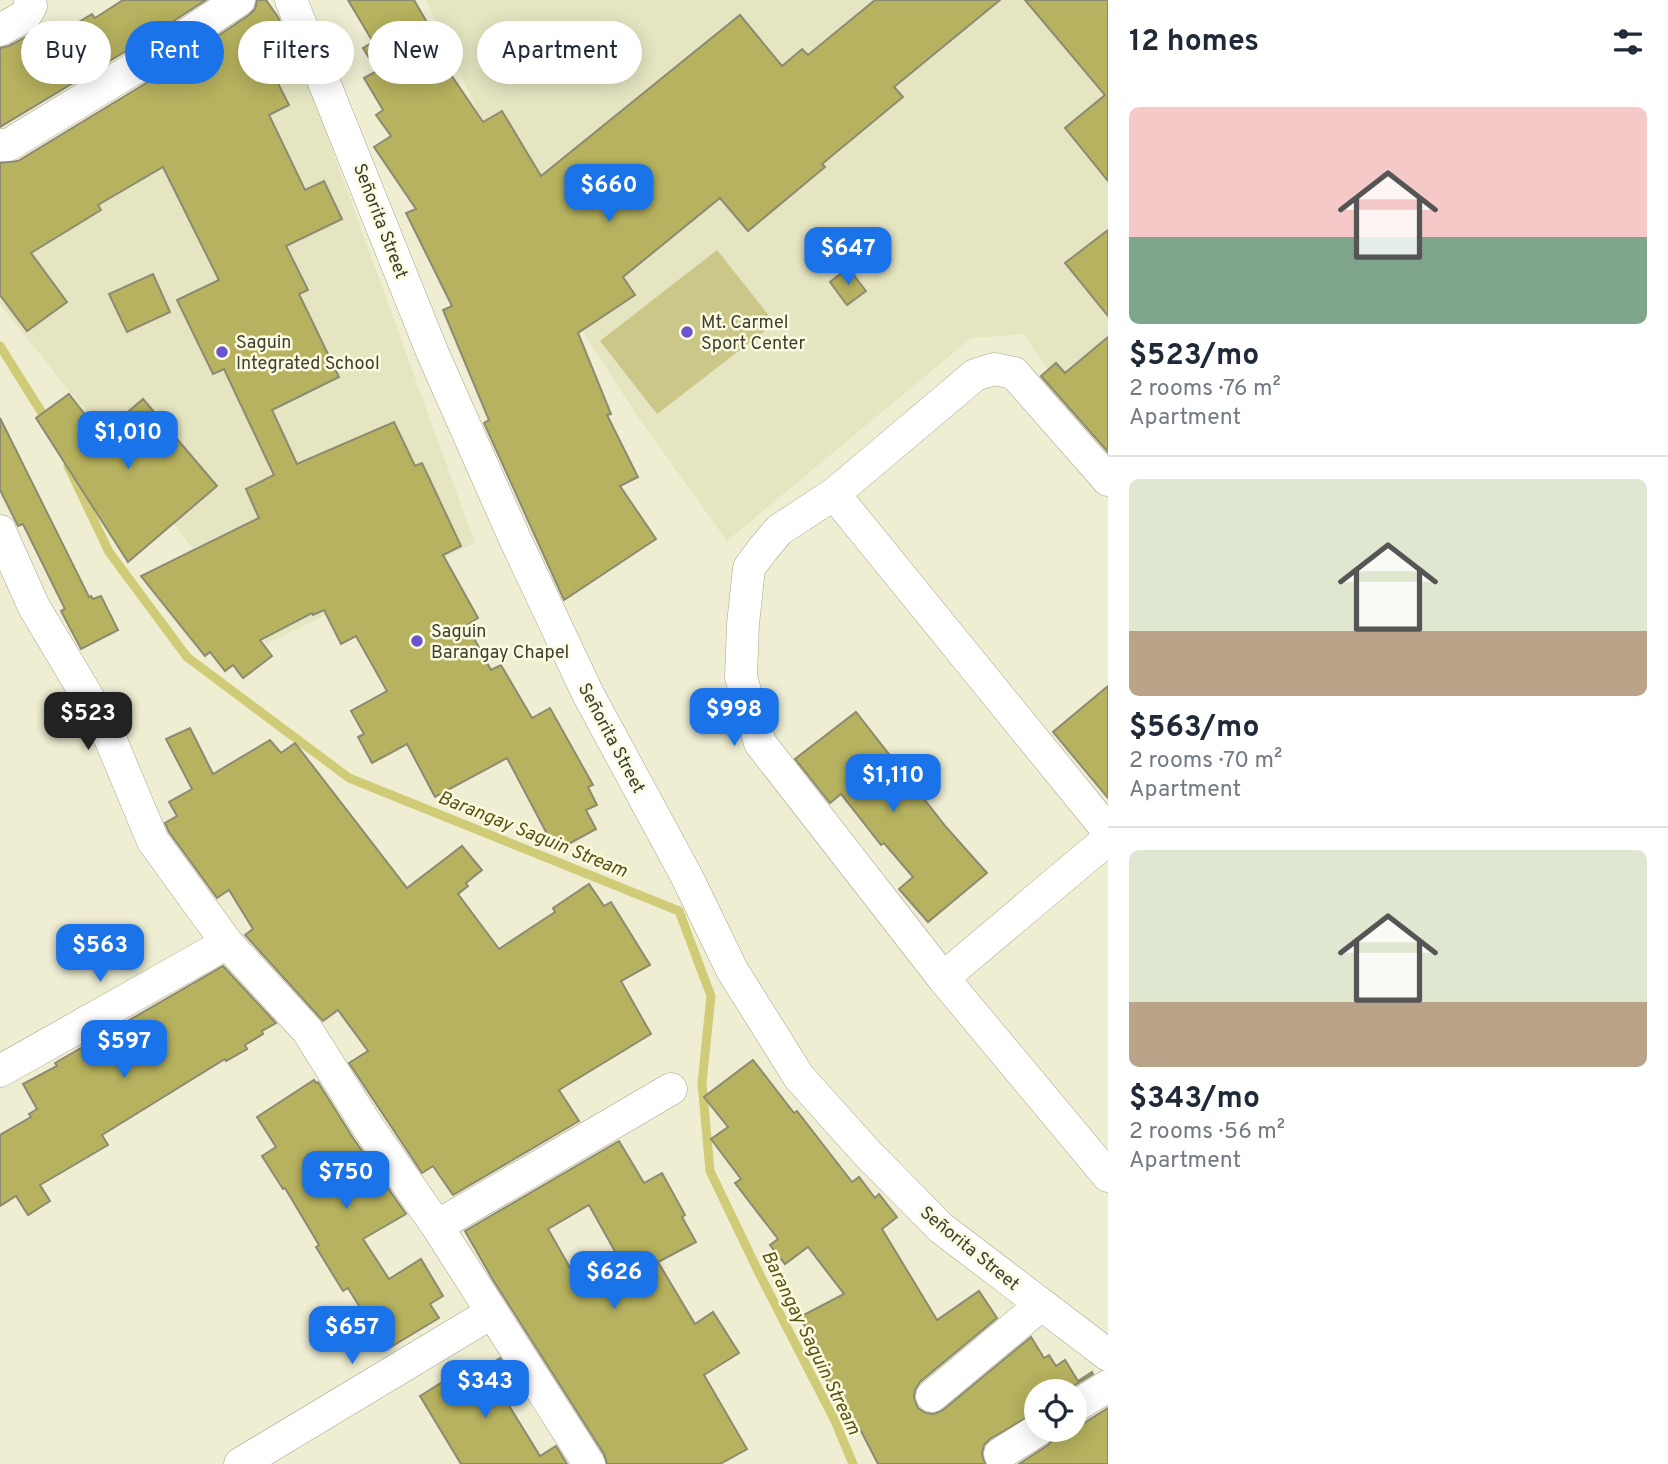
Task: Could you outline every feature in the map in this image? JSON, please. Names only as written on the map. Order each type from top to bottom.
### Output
[{"type":"street","points":[[0,30],[25,16],[31,6],[30,0]]},
{"type":"street","points":[[4,145],[151,58],[239,0]]},
{"type":"street","name":"Señorita Street","points":[[291,0],[433,354],[515,539],[588,694],[687,877],[733,970],[799,1077],[868,1154],[941,1228],[1108,1356]]},
{"type":"street","points":[[1108,480],[1014,373],[994,369],[975,375],[834,494],[779,530],[749,568],[741,677],[760,743],[943,978],[1108,1176]]},
{"type":"street","points":[[834,494],[1108,831]]},
{"type":"street","points":[[0,531],[34,607],[104,724],[153,841],[227,943],[307,1030],[368,1127],[437,1226],[589,1464]]},
{"type":"street","points":[[943,978],[1108,839]]},
{"type":"street","points":[[0,1071],[227,943]]},
{"type":"street","points":[[437,1226],[671,1089]]},
{"type":"street","points":[[932,1396],[1041,1305]]},
{"type":"street","points":[[240,1464],[491,1313]]},
{"type":"street","points":[[1087,1399],[1108,1386]]},
{"type":"street","points":[[1000,1454],[1024,1439]]},
{"type":"shaded area","points":[[426,0],[1108,0],[1108,460],[1038,378],[1048,369],[1023,334],[971,338],[727,541],[640,420],[588,340],[493,179],[482,121],[463,80],[463,21],[436,21]]},
{"type":"shaded area","name":"Saguin Integrated School","points":[[238,71],[238,84],[309,84],[475,543],[266,644],[0,304],[0,218],[217,84],[224,84],[224,80]]},
{"type":"shaded area","name":"Mt. Carmel Sport Center","points":[[717,250],[775,323],[657,414],[600,341]]},
{"type":"building","points":[[123,0],[206,0],[174,21],[125,21],[125,52],[111,60],[111,21],[80,21],[92,14],[95,18]]},
{"type":"building","points":[[257,0],[266,0],[280,21],[240,21],[255,9]]},
{"type":"building","points":[[348,0],[414,0],[426,21],[368,21],[368,34]]},
{"type":"building","points":[[875,0],[1000,0],[894,87],[903,97],[822,164],[825,167],[748,231],[720,198],[623,277],[635,295],[578,333],[611,414],[607,415],[638,477],[620,486],[656,539],[564,600],[484,423],[489,420],[443,310],[452,306],[406,213],[416,209],[374,147],[391,136],[376,115],[383,110],[364,78],[368,76],[368,84],[457,84],[483,122],[502,111],[541,176],[740,15],[782,66],[802,49],[808,55]]},
{"type":"building","points":[[1025,0],[1108,0],[1108,181],[1065,128],[1105,95]]},
{"type":"building","points":[[238,22],[238,84],[278,84],[289,105],[269,115],[305,190],[324,181],[342,219],[286,246],[308,290],[299,294],[339,377],[272,410],[297,464],[394,422],[415,466],[422,463],[461,546],[443,555],[478,618],[467,625],[491,670],[501,665],[532,718],[550,708],[593,785],[588,787],[597,805],[586,810],[596,829],[556,851],[507,758],[435,797],[407,744],[372,763],[358,737],[364,734],[351,711],[387,691],[356,636],[341,644],[324,610],[313,615],[312,613],[260,640],[272,656],[243,678],[233,665],[225,671],[210,652],[205,656],[141,576],[259,518],[246,489],[274,475],[224,369],[213,374],[177,300],[219,280],[163,167],[98,205],[101,210],[31,253],[67,302],[27,331],[0,295],[0,163],[18,161],[145,84],[224,84],[224,32]]},
{"type":"building","points":[[21,40],[21,84],[71,84],[0,127],[0,48]]},
{"type":"building","points":[[1108,230],[1108,316],[1065,263]]},
{"type":"building","points":[[848,268],[866,291],[847,305],[830,282]]},
{"type":"building","points":[[153,274],[170,312],[127,332],[109,294]]},
{"type":"building","points":[[1108,337],[1108,452],[1041,376],[1056,363],[1065,373]]},
{"type":"building","points":[[69,394],[101,435],[143,399],[217,486],[128,562],[36,418]]},
{"type":"building","points":[[0,418],[89,597],[93,599],[101,596],[118,630],[81,649],[61,611],[65,609],[23,524],[18,526],[0,490]]},
{"type":"building","points":[[1108,686],[1108,798],[1053,732]]},
{"type":"building","points":[[856,712],[946,827],[987,873],[928,922],[899,889],[913,877],[884,843],[881,845],[841,794],[830,803],[795,759]]},
{"type":"building","points":[[190,728],[213,774],[270,740],[281,753],[295,743],[407,888],[462,846],[482,870],[466,883],[468,886],[458,894],[499,949],[555,912],[553,908],[589,884],[604,906],[611,902],[650,965],[621,981],[651,1034],[559,1090],[579,1121],[453,1195],[433,1166],[422,1173],[349,1063],[368,1051],[338,1010],[323,1021],[245,935],[253,929],[229,890],[217,898],[169,832],[165,823],[177,816],[169,802],[192,789],[166,739]]},
{"type":"building","points":[[223,966],[276,1023],[245,1045],[247,1049],[226,1061],[225,1059],[102,1135],[108,1145],[40,1185],[50,1201],[28,1215],[16,1196],[0,1206],[0,1135],[31,1117],[29,1114],[37,1109],[23,1084]]},
{"type":"building","points":[[753,1060],[852,1182],[859,1177],[875,1198],[879,1194],[897,1217],[882,1229],[937,1320],[979,1291],[997,1318],[920,1382],[914,1398],[918,1408],[934,1414],[943,1410],[1031,1337],[1044,1358],[1049,1355],[1056,1366],[1065,1360],[1077,1379],[1024,1379],[1024,1419],[984,1445],[982,1454],[985,1464],[878,1464],[860,1429],[852,1433],[821,1369],[826,1366],[800,1317],[844,1294],[808,1247],[785,1264],[770,1245],[778,1239],[735,1183],[741,1179],[711,1139],[728,1127],[704,1097]]},
{"type":"building","points":[[314,1080],[318,1082],[406,1214],[363,1239],[389,1279],[421,1259],[443,1296],[430,1304],[439,1318],[386,1350],[348,1288],[343,1291],[285,1188],[283,1189],[262,1156],[276,1147],[257,1117]]},
{"type":"building","points":[[619,1141],[644,1183],[662,1173],[696,1242],[658,1262],[695,1324],[713,1312],[739,1353],[704,1375],[747,1449],[720,1464],[607,1464],[604,1454],[493,1280],[465,1231]],"holes":[[[589,1205],[617,1255],[577,1280],[548,1229]]]},
{"type":"building","points":[[500,1358],[523,1395],[508,1404],[540,1456],[556,1446],[567,1464],[461,1464],[420,1396],[449,1378],[454,1386]]},
{"type":"building","points":[[1108,1408],[1108,1464],[1019,1464],[1051,1442],[1087,1442],[1087,1421]]},
{"type":"waterway","name":"Barangay Saguin Stream","points":[[0,346],[47,421]]},
{"type":"waterway","name":"Barangay Saguin Stream","points":[[68,466],[109,552],[187,657],[349,778],[679,911],[711,996],[702,1083],[710,1171],[835,1421],[853,1464]]},
{"type":"place","name":"Mt. Carmel Sport Center","points":[[687,332]]},
{"type":"place","name":"Saguin Integrated School","points":[[222,352]]},
{"type":"place","name":"Saguin Barangay Chapel","points":[[417,641]]}]
